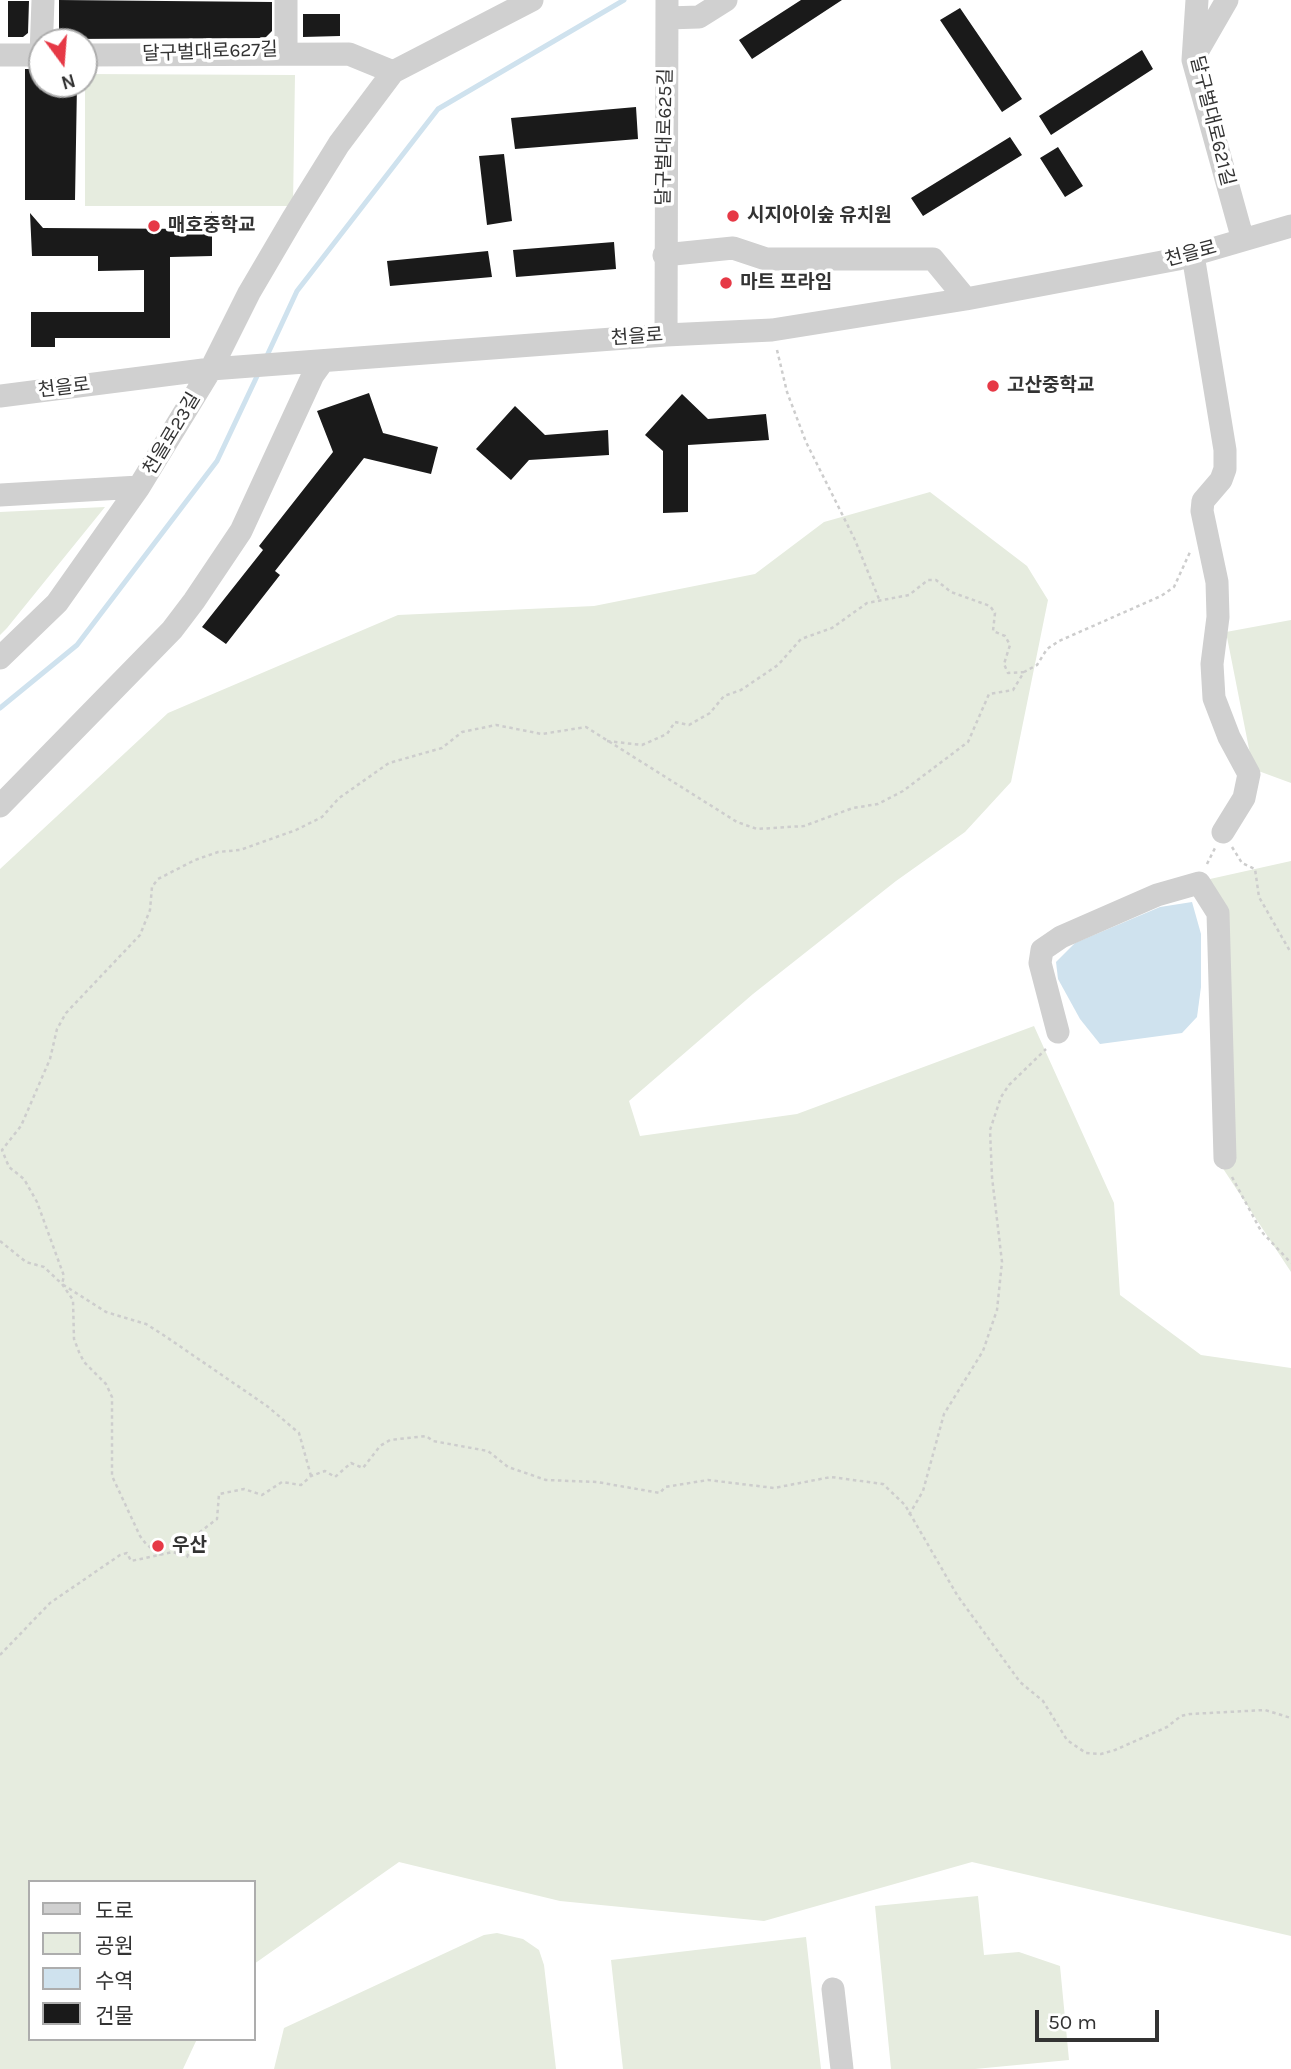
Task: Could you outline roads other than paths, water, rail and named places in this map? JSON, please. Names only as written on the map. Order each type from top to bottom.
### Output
[{"type":"street","points":[[42,28],[43,0]]},
{"type":"street","name":"달구벌대로627길","points":[[98,55],[286,53],[286,0]]},
{"type":"street","points":[[286,53],[349,54],[393,72],[532,0]]},
{"type":"street","points":[[667,9],[699,18],[726,0]]},
{"type":"street","name":"달구벌대로621길","points":[[1197,0],[1193,60],[1243,240]]},
{"type":"street","points":[[1193,60],[1227,0]]},
{"type":"street","name":"달구벌대로625길","points":[[666,335],[664,255],[667,9]]},
{"type":"street","points":[[0,55],[28,55]]},
{"type":"street","name":"천을로23길","points":[[0,495],[139,487],[211,369],[249,293],[293,218],[339,144],[393,72]]},
{"type":"street","name":"천을로","points":[[0,396],[211,369],[666,335],[772,330],[967,299],[1193,255],[1291,226]]},
{"type":"street","points":[[664,255],[733,248],[766,259],[933,259],[967,299]]},
{"type":"street","points":[[1193,255],[1225,450],[1225,470],[1221,480],[1203,501],[1202,511],[1217,582],[1218,618],[1212,664],[1214,698],[1229,737],[1250,774],[1244,798],[1223,832]]},
{"type":"street","points":[[0,806],[172,630],[194,601],[241,531],[313,375],[315,361]]},
{"type":"street","points":[[0,658],[57,603],[139,487]]},
{"type":"street","points":[[1058,1032],[1040,963],[1042,950],[1061,937],[1157,895],[1199,883],[1218,913],[1225,1158]]},
{"type":"street","points":[[833,1989],[842,2069]]},
{"type":"water","points":[[1192,902],[1201,934],[1201,987],[1197,1017],[1182,1033],[1100,1044],[1080,1019],[1058,979],[1056,962],[1075,943],[1160,907]]},
{"type":"waterway","points":[[265,360],[297,291],[438,109],[624,0]]},
{"type":"waterway","points":[[0,708],[77,645],[217,461],[259,372]]},
{"type":"place","name":"시지아이숲 유치원","points":[[733,216]]},
{"type":"place","name":"매호중학교","points":[[154,226]]},
{"type":"place","name":"마트 프라임","points":[[726,283]]},
{"type":"place","name":"고산중학교","points":[[993,386]]},
{"type":"place","name":"우산","points":[[158,1546]]}]
